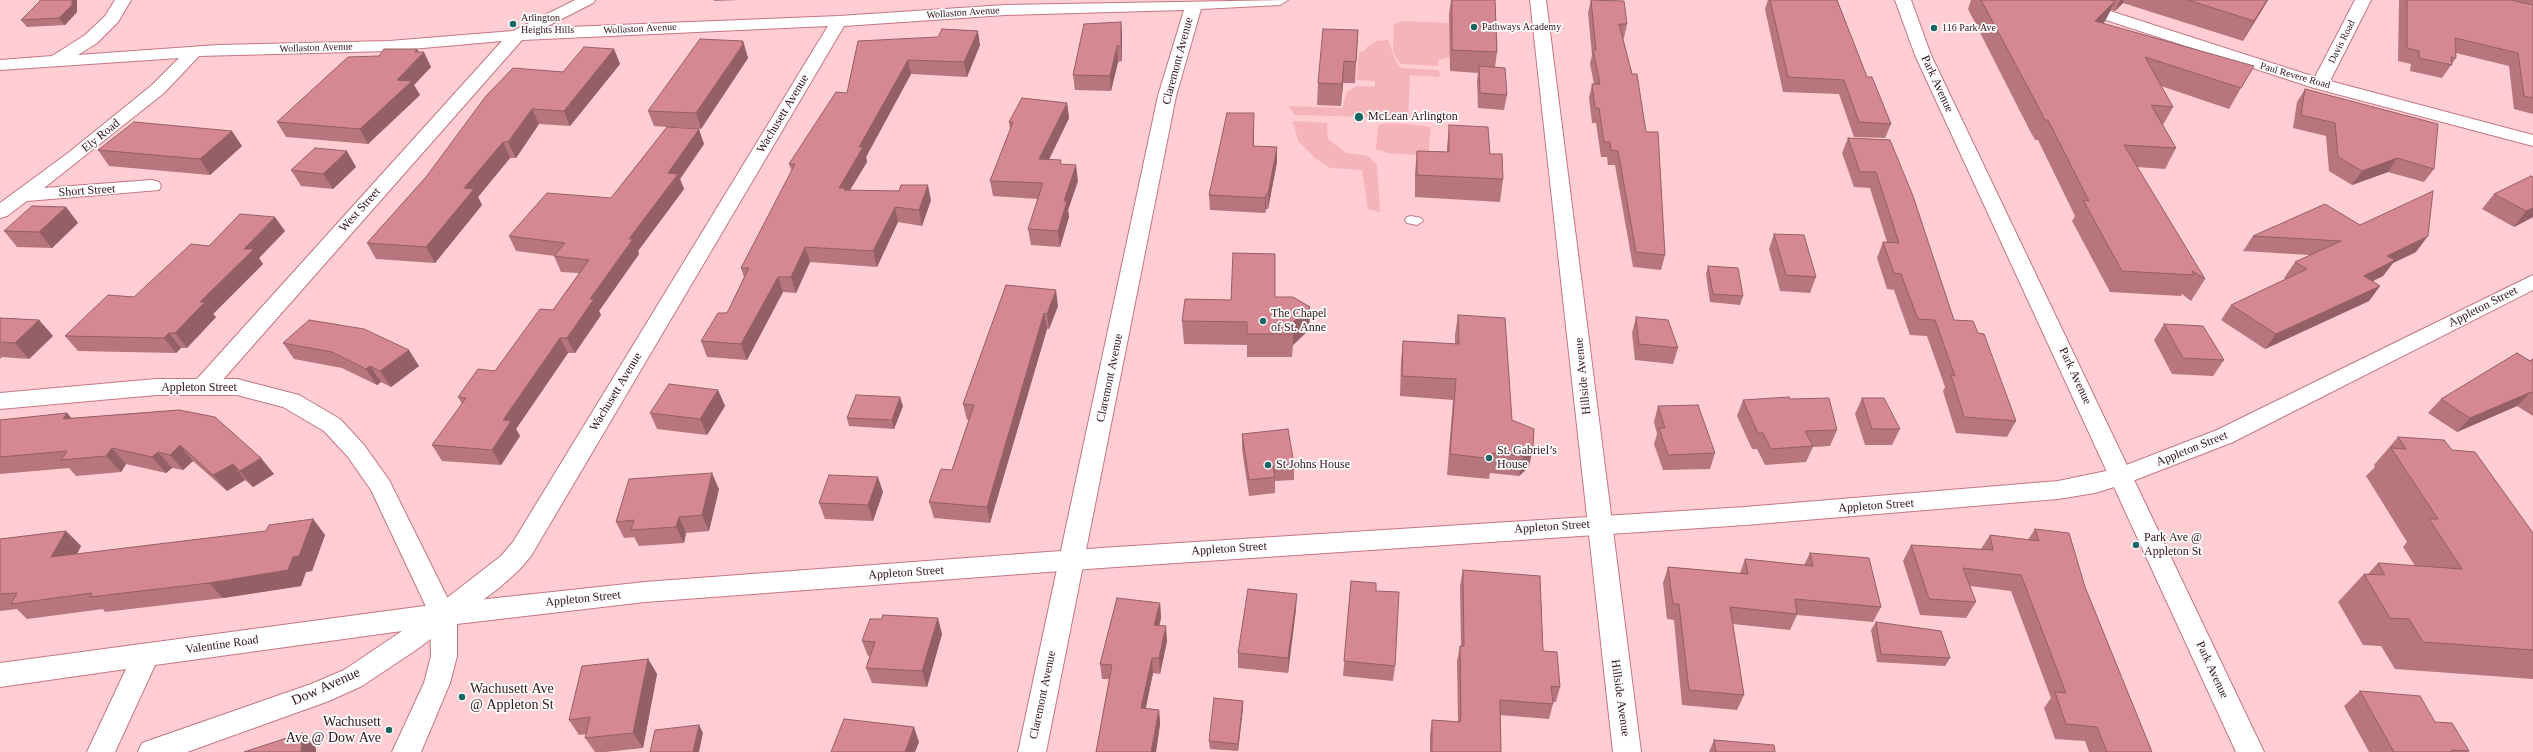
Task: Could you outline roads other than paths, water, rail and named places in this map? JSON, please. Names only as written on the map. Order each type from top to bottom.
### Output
[{"type":"street","points":[[56,61],[91,39],[112,19],[123,0]]},
{"type":"street","points":[[517,35],[587,0]]},
{"type":"street","name":"Wollaston Avenue","points":[[0,65],[194,52],[389,46],[517,35],[839,21],[1005,10],[1194,5],[1280,0]]},
{"type":"street","name":"Hillside Avenue","points":[[1538,0],[1579,339],[1598,524],[1627,752]]},
{"type":"street","name":"Park Avenue","points":[[1903,0],[1923,55],[2122,476],[2250,752]]},
{"type":"street","name":"Paul Revere Road","points":[[2060,0],[2320,84],[2533,141]]},
{"type":"street","name":"Davis Road","points":[[2320,84],[2363,0]]},
{"type":"street","name":"Claremont Avenue","points":[[1032,752],[1167,96],[1194,5]]},
{"type":"street","name":"Wachusett Avenue","points":[[443,615],[500,573],[522,549],[839,21]]},
{"type":"street","name":"West Street","points":[[204,386],[517,35]]},
{"type":"street","name":"Ely Road","points":[[0,212],[75,157],[158,88],[194,52]]},
{"type":"street","name":"Short Street","points":[[22,196],[152,186]]},
{"type":"street","name":"Appleton Street","points":[[0,401],[123,390],[204,386],[237,387],[279,396],[305,408],[344,437],[381,486],[443,615],[645,592],[1072,560],[1988,498],[2058,490],[2095,484],[2122,476],[2225,436],[2533,282]]},
{"type":"street","points":[[406,752],[423,718],[437,683],[444,656],[445,634],[443,615]]},
{"type":"street","name":"Valentine Road","points":[[0,675],[443,615]]},
{"type":"street","name":"Dow Avenue","points":[[152,752],[340,684],[370,667],[443,615]]},
{"type":"street","points":[[101,752],[146,655]]},
{"type":"place","name":"Arlington Heights Hills","points":[[513,24]]},
{"type":"place","name":"Pathways Academy","points":[[1474,27]]},
{"type":"place","name":"116 Park Ave","points":[[1934,28]]},
{"type":"place","name":"McLean Arlington","points":[[1359,117]]},
{"type":"place","name":"The Chapel of St. Anne","points":[[1263,321]]},
{"type":"place","name":"St. Gabriel’s House","points":[[1489,458]]},
{"type":"place","name":"St Johns House","points":[[1268,465]]},
{"type":"place","name":"Park Ave @ Appleton St","points":[[2136,545]]},
{"type":"place","name":"Wachusett Ave @ Appleton St","points":[[462,697]]},
{"type":"place","name":"Wachusett Ave @ Dow Ave","points":[[389,730]]}]
